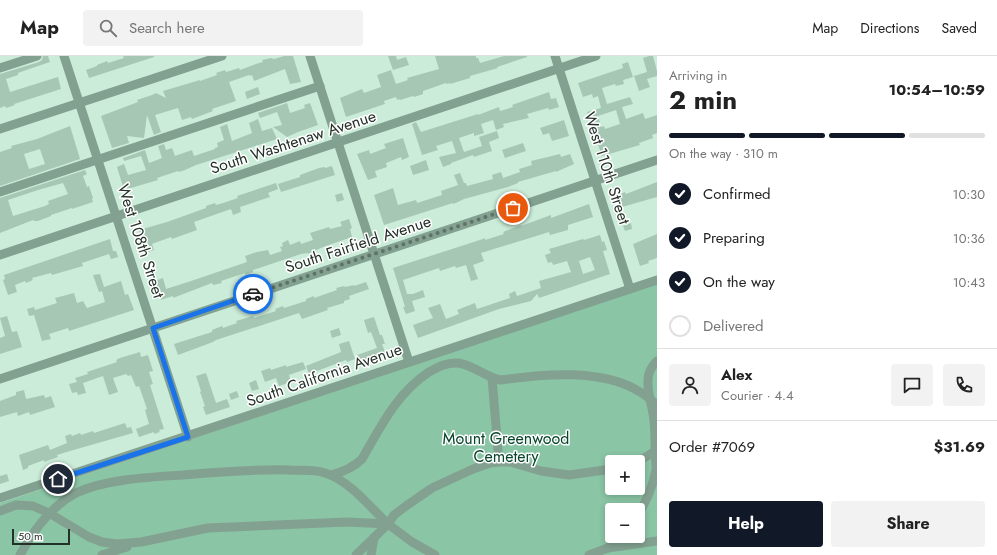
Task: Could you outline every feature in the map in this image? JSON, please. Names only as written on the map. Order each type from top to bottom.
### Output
[{"type":"street","points":[[0,68],[37,56]]},
{"type":"street","name":"West 108th Street","points":[[64,56],[188,437]]},
{"type":"street","points":[[0,129],[222,56]]},
{"type":"street","points":[[310,56],[409,362]]},
{"type":"street","name":"West 110th Street","points":[[555,56],[630,289]]},
{"type":"street","name":"South Washtenaw Avenue","points":[[0,255],[596,56]]},
{"type":"street","points":[[0,192],[320,86]]},
{"type":"street","name":"South Fairfield Avenue","points":[[0,379],[657,160]]},
{"type":"street","name":"South California Avenue","points":[[0,498],[188,437],[657,280]]},
{"type":"street","points":[[645,503],[657,472],[653,402],[648,379],[652,366],[657,361]]},
{"type":"street","points":[[331,475],[348,470],[356,465],[362,459],[400,396],[438,366],[448,363],[458,363],[492,378],[501,380],[572,374],[591,375],[626,385],[639,391],[653,402]]},
{"type":"street","points":[[492,378],[499,462]]},
{"type":"street","points":[[645,457],[656,451]]},
{"type":"street","points":[[356,555],[388,524],[394,515],[432,488],[473,469],[499,462],[510,462],[541,471],[569,475],[605,470]]},
{"type":"street","points":[[20,555],[49,513],[63,501],[77,493],[114,482],[160,476],[254,470],[323,472],[331,475],[341,480],[352,489],[388,524],[412,542],[435,555]]},
{"type":"street","points":[[0,511],[16,505],[33,506],[49,513],[84,535],[102,542],[117,544],[141,542]]},
{"type":"street","points":[[102,555],[141,542],[208,528],[347,522],[388,524]]},
{"type":"street","points":[[371,555],[374,538]]},
{"type":"street","points":[[589,555],[608,548],[657,541]]},
{"type":"street","points":[[608,548],[613,543]]},
{"type":"green space","name":"Mount Greenwood Cemetery","points":[[657,283],[657,555],[0,555],[0,503]]},
{"type":"building","points":[[43,56],[48,56],[50,62],[18,73],[18,75],[6,79],[10,92],[58,77],[61,89],[6,108],[5,106],[0,108],[0,74],[39,62],[42,60]]},
{"type":"building","points":[[123,56],[154,57],[89,78],[86,70],[107,61],[108,63],[124,58]]},
{"type":"building","points":[[293,56],[301,82],[290,84],[285,69],[254,81],[252,75],[249,75],[229,82],[236,101],[212,109],[213,111],[192,119],[191,117],[182,120],[178,108],[155,115],[161,132],[154,135],[147,115],[144,138],[127,136],[129,143],[112,148],[101,116],[138,102],[137,100],[156,93],[166,98],[163,91],[200,81],[217,75],[216,73],[225,70],[226,72],[239,68],[240,70],[263,62],[262,60]]},
{"type":"building","points":[[388,56],[396,56],[397,60],[406,57],[409,65],[393,70]]},
{"type":"building","points":[[435,56],[476,56],[480,63],[504,56],[527,57],[497,67],[498,68],[470,76],[470,78],[450,84],[446,83],[423,91],[423,94],[414,97],[397,100],[396,97],[384,101],[385,104],[346,117],[340,98],[362,89],[364,93],[381,87],[377,75],[391,70],[396,84],[408,80],[407,78],[439,69]]},
{"type":"building","points":[[653,56],[657,76],[647,79],[650,87],[639,91],[634,76],[647,72],[643,58]]},
{"type":"building","points":[[628,62],[633,77],[623,80],[624,84],[616,86],[615,84],[602,88],[607,104],[630,97],[633,104],[622,107],[626,119],[643,113],[645,119],[657,115],[657,133],[652,135],[653,138],[639,143],[640,145],[602,156],[587,112],[601,108],[598,96],[593,98],[592,94],[583,97],[578,83],[623,68],[622,64]],"holes":[[[616,110],[620,124],[605,129],[604,126],[601,127],[598,116]]]},
{"type":"building","points":[[258,87],[260,94],[247,99],[245,92]]},
{"type":"building","points":[[549,92],[551,99],[556,98],[559,107],[549,110],[548,108],[527,114],[529,118],[503,124],[504,127],[496,130],[493,120],[481,124],[484,133],[474,136],[474,133],[459,138],[464,152],[482,146],[479,137],[497,131],[499,138],[489,142],[492,151],[474,157],[473,155],[443,167],[439,157],[456,153],[452,141],[436,146],[438,150],[422,155],[412,124],[416,122],[421,132],[478,115],[499,107],[500,111],[513,107],[512,105]]},
{"type":"building","points":[[287,103],[290,113],[305,108],[304,105],[310,103],[318,125],[287,137],[273,127],[282,125],[277,112],[260,118],[258,113]]},
{"type":"building","points":[[258,119],[262,131],[272,128],[277,139],[157,178],[158,180],[124,190],[117,167],[124,164],[128,175],[146,170],[141,156],[124,161],[123,158],[145,150],[149,163],[162,158],[158,146],[164,144],[166,150],[172,148],[175,156],[192,150],[194,156],[218,147],[217,143],[224,140],[220,127],[227,124],[232,141],[252,133],[249,123]]},
{"type":"building","points":[[564,120],[569,136],[552,141],[549,133],[543,135],[540,128]]},
{"type":"building","points":[[70,126],[80,159],[0,186],[0,152],[12,148],[11,146],[37,139]],"holes":[[[40,149],[45,164],[29,169],[24,154]]]},
{"type":"building","points":[[403,138],[409,157],[402,160],[401,157],[386,163],[387,167],[375,171],[377,177],[368,180],[357,154],[369,150],[370,154],[386,148],[384,144]]},
{"type":"building","points":[[523,143],[526,151],[505,158],[502,150]]},
{"type":"building","points":[[560,154],[561,157],[570,154],[574,164],[556,172],[518,182],[508,187],[464,199],[453,204],[384,225],[374,195],[393,188],[398,205],[416,200],[417,203],[442,195],[441,191],[458,185],[454,175],[460,173],[464,183],[466,183],[467,186],[493,179],[492,175],[501,172],[503,178],[520,172],[519,169],[532,165],[531,161]]},
{"type":"building","points":[[426,160],[429,170],[413,175],[410,166]]},
{"type":"building","points":[[332,166],[335,175],[281,192],[278,184],[300,177],[300,175],[319,168]]},
{"type":"building","points":[[85,170],[87,174],[83,176],[87,187],[89,186],[93,202],[51,215],[38,221],[33,220],[0,233],[0,198]],"holes":[[[63,183],[68,194],[48,201],[49,204],[45,206],[13,216],[8,200]]]},
{"type":"building","points":[[657,182],[657,197],[622,207],[618,195],[625,192],[626,194]]},
{"type":"building","points":[[276,183],[278,189],[268,193],[270,197],[240,207],[241,212],[233,215],[231,209],[194,222],[197,230],[152,244],[154,250],[146,253],[144,246],[142,247],[139,230],[167,222],[206,208],[206,206],[215,203],[216,205],[238,198],[237,196]]},
{"type":"building","points":[[342,193],[344,200],[337,202],[335,195]]},
{"type":"building","points":[[589,204],[593,217],[568,225],[568,230],[550,235],[549,232],[481,253],[484,261],[473,265],[478,279],[471,281],[466,265],[456,268],[455,266],[440,271],[439,268],[403,280],[407,294],[413,294],[423,290],[425,297],[412,301],[415,311],[406,314],[393,268],[485,238],[485,240],[504,234],[503,233],[505,231],[521,225],[551,215],[551,218]]},
{"type":"building","points":[[349,219],[352,228],[350,229],[352,237],[308,254],[301,254],[253,270],[253,272],[245,275],[245,273],[221,281],[222,283],[213,285],[212,283],[173,298],[173,296],[161,300],[155,281],[163,278],[166,289],[247,262],[245,256],[257,252],[268,250],[270,255],[282,251],[280,247],[283,246],[282,243],[288,240],[290,245],[300,241],[301,244],[313,240],[310,233],[329,227],[330,229],[342,226],[340,222]]},
{"type":"building","points":[[631,223],[632,229],[625,231],[623,226]]},
{"type":"building","points":[[657,234],[657,258],[640,266],[633,244]]},
{"type":"building","points":[[600,235],[607,250],[603,251],[610,274],[539,298],[537,294],[531,301],[499,309],[418,338],[413,325],[433,318],[428,308],[440,304],[446,319],[459,314],[457,310],[475,303],[477,309],[510,298],[509,294],[515,291],[517,296],[541,288],[539,281],[571,272],[567,261],[553,265],[552,262],[548,263],[545,255],[551,253],[549,249],[583,239],[584,240]],"holes":[[[590,257],[595,270],[583,274],[579,261]]]},
{"type":"building","points":[[110,239],[113,251],[116,251],[118,257],[111,259],[109,254],[82,263],[83,266],[52,275],[51,273],[32,278],[33,280],[26,283],[25,281],[15,285],[17,292],[8,295],[3,280],[5,279],[4,275]]},
{"type":"building","points":[[100,274],[104,287],[121,281],[125,295],[128,294],[134,310],[69,331],[68,328],[49,334],[51,339],[42,341],[34,315],[29,316],[27,309],[34,307],[35,310],[57,303],[55,298],[74,293],[77,303],[83,301],[87,308],[105,302],[102,291],[99,292],[93,275]]},
{"type":"building","points":[[366,282],[369,289],[349,296],[350,299],[344,301],[344,303],[327,308],[328,310],[302,319],[299,313],[216,340],[178,355],[174,344],[212,332],[212,330],[222,326],[223,328],[237,323],[236,321],[253,316],[254,318],[276,311],[275,309],[283,306],[284,308],[306,301],[306,299],[314,296],[314,298],[337,290],[336,288],[354,286]]},
{"type":"building","points":[[7,316],[12,332],[17,331],[22,347],[0,354],[0,338],[5,336],[0,318]]},
{"type":"building","points":[[374,317],[380,335],[382,335],[385,344],[382,344],[386,355],[360,363],[357,355],[377,348],[371,332],[368,333],[364,320]]},
{"type":"building","points":[[339,328],[341,335],[332,338],[330,331]]},
{"type":"building","points":[[349,341],[355,359],[347,362],[346,360],[309,374],[306,366],[341,352],[339,344]]},
{"type":"building","points":[[140,352],[141,357],[148,355],[153,371],[149,372],[153,384],[150,385],[164,429],[159,430],[160,432],[154,434],[154,432],[139,437],[136,429],[149,424],[145,410],[147,409],[139,386],[136,387],[131,375],[128,376],[126,374],[113,378],[118,392],[109,395],[103,376],[83,383],[86,393],[78,395],[77,392],[72,393],[69,384],[77,382],[75,378],[88,374],[87,372],[117,362],[116,360],[120,358]]},
{"type":"building","points":[[303,362],[306,369],[289,375],[291,382],[279,386],[276,378],[265,382],[261,371],[270,368],[271,370],[286,365],[286,367]]},
{"type":"building","points":[[206,373],[216,403],[227,399],[230,407],[206,415],[203,407],[205,406],[196,376]]},
{"type":"building","points":[[256,380],[259,389],[252,391],[249,383]]},
{"type":"building","points":[[24,390],[26,399],[44,395],[45,398],[51,396],[55,407],[30,415],[29,412],[18,416],[17,412],[0,417],[0,401],[16,395],[16,392]]},
{"type":"building","points":[[237,391],[239,397],[231,400],[229,394]]},
{"type":"building","points":[[125,423],[127,428],[131,427],[133,433],[57,455],[58,457],[44,462],[44,460],[28,466],[28,468],[23,470],[19,455],[48,445],[50,450],[67,443],[65,436],[71,434],[72,436],[80,433],[81,435],[93,431],[94,433]]},
{"type":"building","points":[[7,474],[9,481],[0,484],[0,476]]},
{"type":"way so far","points":[[253,294],[513,208]]},
{"type":"route","points":[[58,479],[188,437],[153,328],[253,294]]}]
